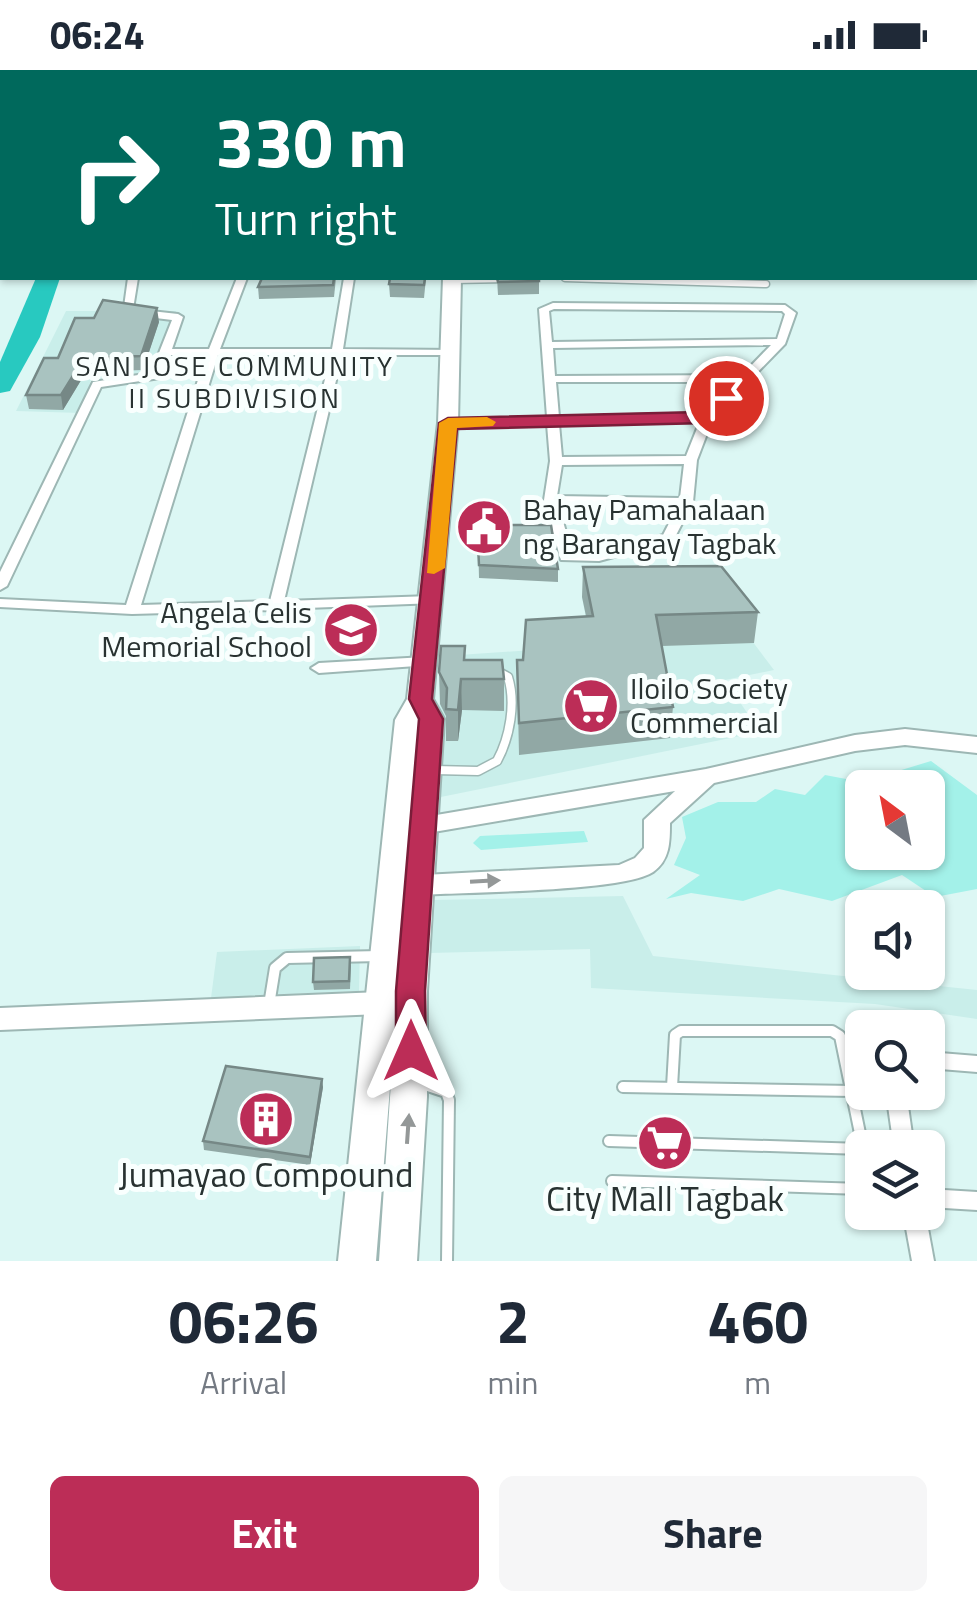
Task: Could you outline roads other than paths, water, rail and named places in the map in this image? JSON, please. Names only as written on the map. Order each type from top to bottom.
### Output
[{"type":"main road","points":[[410,827],[427,769],[431,719],[427,675],[453,352],[452,280]]},
{"type":"main road","points":[[398,1261],[410,1082],[405,877],[410,827],[408,720],[427,675]]},
{"type":"main road","points":[[410,827],[706,776],[836,746],[905,737],[977,744]]},
{"type":"main road","points":[[405,877],[620,874],[644,865],[657,850],[657,820],[706,776]]},
{"type":"main road","points":[[619,790],[657,820]]},
{"type":"main road","points":[[357,1261],[375,1098],[384,956],[405,877]]},
{"type":"main road","points":[[0,1020],[380,1003]]},
{"type":"street","points":[[0,586],[97,384],[156,376],[168,352],[178,317],[127,312],[133,280]]},
{"type":"street","points":[[132,610],[213,352],[241,280]]},
{"type":"street","points":[[276,608],[338,348],[349,280]]},
{"type":"street","points":[[553,306],[786,308],[791,313],[781,342],[707,418],[691,460],[686,502],[668,538],[613,554],[566,556],[550,500],[556,462],[555,420],[544,310],[553,306]]},
{"type":"street","points":[[547,345],[781,342]]},
{"type":"street","points":[[168,352],[338,348],[453,352]]},
{"type":"street","points":[[548,380],[746,378]]},
{"type":"street","points":[[448,423],[707,418]]},
{"type":"street","points":[[556,462],[691,460]]},
{"type":"street","points":[[550,500],[686,502]]},
{"type":"street","points":[[0,603],[132,610],[431,600]]},
{"type":"street","points":[[319,668],[427,675]]},
{"type":"street","points":[[945,1061],[977,1064]]},
{"type":"street","points":[[945,1199],[977,1200]]},
{"type":"street","points":[[917,1230],[923,1261]]},
{"type":"lane","points":[[585,280],[766,284]]},
{"type":"lane","points":[[427,769],[474,772],[494,765],[506,753],[510,682],[503,672],[488,668]]},
{"type":"lane","points":[[269,1009],[275,968],[287,958],[384,956]]},
{"type":"lane","points":[[672,1087],[675,1035],[681,1031],[832,1031],[840,1036],[845,1057]]},
{"type":"lane","points":[[410,1082],[446,1092],[449,1100],[448,1261]]},
{"type":"lane","points":[[622,1087],[845,1091]]},
{"type":"lane","points":[[609,1141],[845,1148]]},
{"type":"lane","points":[[612,1182],[845,1189]]},
{"type":"waterway","points":[[0,385],[27,337],[47,280]]},
{"type":"place","name":"Bahay Pamahalaan ng Barangay Tagbak","points":[[484,527]]},
{"type":"place","name":"Angela Celis Memorial School","points":[[351,630]]},
{"type":"place","name":"Iloilo Society Commercial","points":[[591,706]]},
{"type":"place","name":"Jumayao Compound","points":[[266,1119]]},
{"type":"place","name":"City Mall Tagbak","points":[[665,1143]]},
{"type":"district","name":"SAN JOSE COMMUNITY II SUBDIVISION","points":[[235,382]]}]
